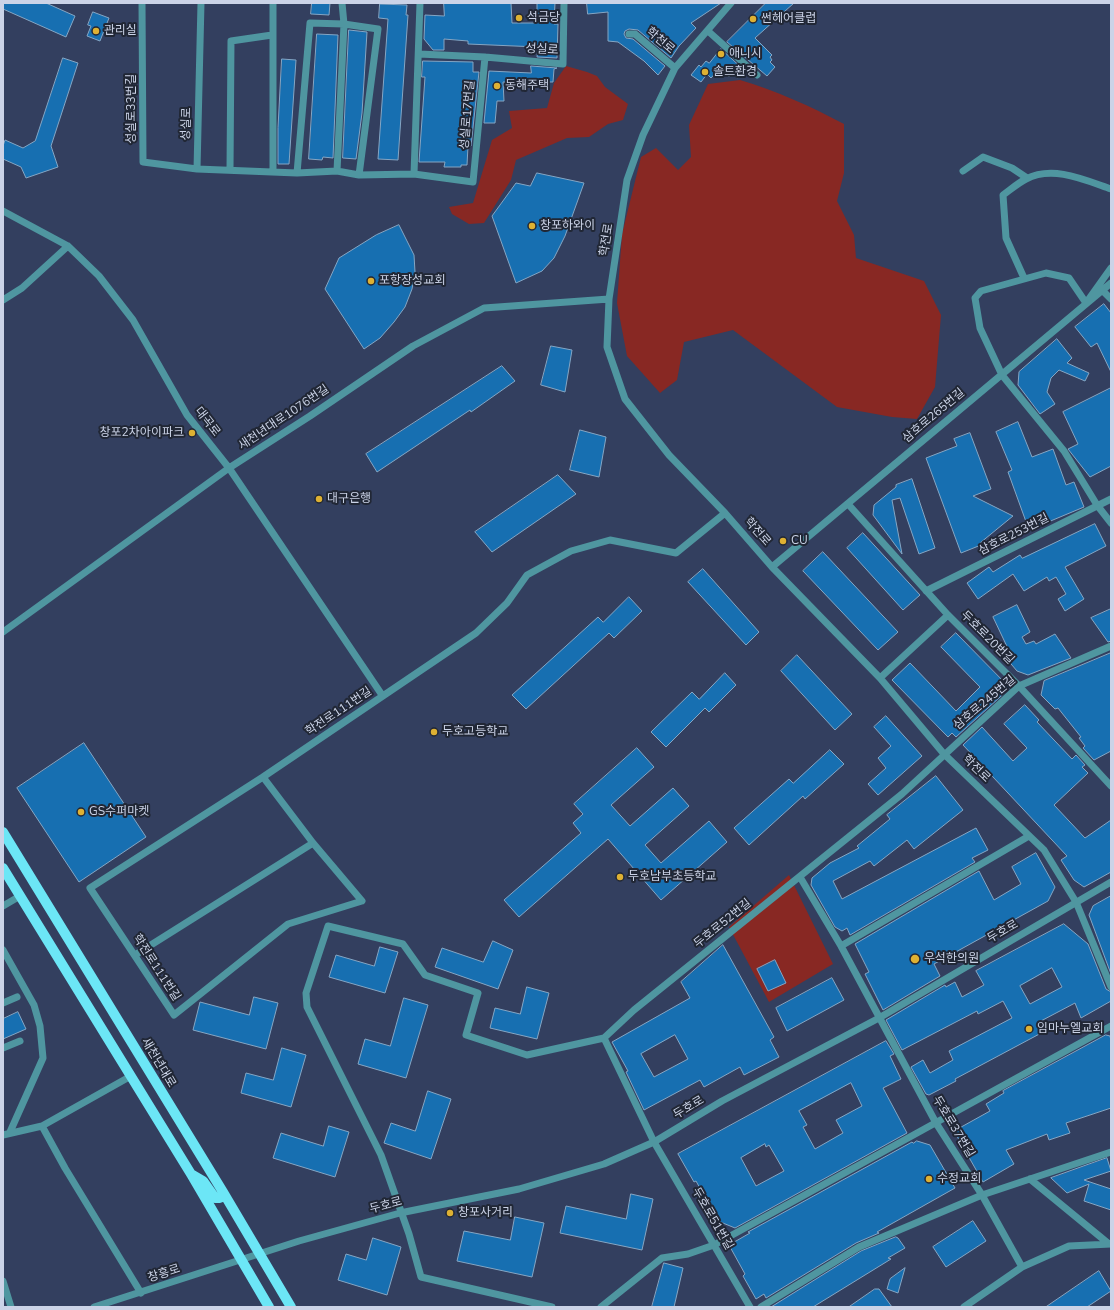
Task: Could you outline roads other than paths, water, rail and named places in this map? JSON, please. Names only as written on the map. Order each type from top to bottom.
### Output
[{"type":"main road","name":"새천년대로","points":[[3,832],[260,1253],[291,1307]]},
{"type":"main road","points":[[3,868],[191,1174],[269,1307]]},
{"type":"main road","points":[[191,1174],[203,1181],[215,1198],[220,1198],[223,1192]]},
{"type":"street","name":"성실로33번길","points":[[142,3],[144,162],[196,169]]},
{"type":"street","name":"성실로","points":[[196,169],[201,3]]},
{"type":"street","points":[[273,3],[273,171]]},
{"type":"street","points":[[196,169],[297,173],[337,171],[344,24],[342,3]]},
{"type":"street","points":[[414,174],[420,54],[420,3]]},
{"type":"street","name":"성실로","points":[[485,57],[563,64],[564,3]]},
{"type":"street","name":"학전로","points":[[731,3],[675,68],[643,135],[627,180],[609,299],[607,347],[625,399],[669,455],[725,513],[772,567],[880,678],[944,754],[1044,850],[1076,902],[1111,987]]},
{"type":"street","points":[[297,173],[310,23],[344,24],[378,29],[359,175]]},
{"type":"street","points":[[708,31],[757,76]]},
{"type":"street","name":"학천로","points":[[629,34],[636,34],[675,68]]},
{"type":"street","points":[[230,170],[230,41],[272,35]]},
{"type":"street","points":[[420,54],[485,57]]},
{"type":"street","name":"성실로17번길","points":[[337,171],[359,175],[414,174],[473,182],[485,57]]},
{"type":"street","points":[[962,171],[983,157],[1012,168],[1027,178]]},
{"type":"street","points":[[1024,278],[1006,238],[1003,195],[1027,178],[1042,175],[1067,174],[1111,189]]},
{"type":"street","name":"대곡로","points":[[3,211],[68,246],[99,276],[133,320],[187,415],[229,468],[382,695]]},
{"type":"street","points":[[3,300],[22,288],[68,246]]},
{"type":"street","points":[[1111,268],[1086,303],[1069,278],[1046,273],[981,291],[975,298],[980,328],[1002,375],[1064,451],[1097,505],[1111,523]]},
{"type":"street","name":"삼호로265번길","points":[[772,567],[1111,283]]},
{"type":"street","points":[[1102,290],[1111,299]]},
{"type":"street","name":"새천년대로1076번길","points":[[3,632],[229,468],[310,416],[413,346],[484,308],[609,299]]},
{"type":"street","name":"삼호로253번길","points":[[926,591],[1111,498]]},
{"type":"street","name":"두호로20번길","points":[[848,504],[948,615],[1019,686],[1111,786]]},
{"type":"street","name":"학전로111번길","points":[[313,843],[362,901],[288,924],[174,1015],[90,888],[263,777],[382,695],[476,633],[507,603],[527,575],[571,551],[610,540],[676,553],[725,513]]},
{"type":"street","points":[[880,678],[948,615]]},
{"type":"street","name":"삼호로245번길","points":[[944,754],[1019,686],[1111,646]]},
{"type":"street","name":"두호로52번길","points":[[604,1038],[634,1010],[902,794],[944,754]]},
{"type":"street","points":[[1104,778],[1111,774]]},
{"type":"street","points":[[135,956],[313,843],[263,777]]},
{"type":"street","points":[[841,946],[1029,836]]},
{"type":"street","name":"두호로37번길","points":[[800,877],[841,946],[936,1123],[982,1195],[1022,1267]]},
{"type":"street","name":"두호로","points":[[241,1259],[400,1213],[534,1185],[604,1164],[654,1142],[722,1101],[879,1018],[1111,882]]},
{"type":"street","points":[[3,906],[20,896]]},
{"type":"street","points":[[552,1307],[421,1277],[409,1234],[400,1213],[381,1155],[307,1006],[306,994],[328,926],[403,944],[425,975],[478,993],[466,1034],[527,1055],[604,1038],[654,1142]]},
{"type":"street","points":[[3,950],[34,1005],[40,1026],[43,1058],[6,1134]]},
{"type":"street","points":[[3,1003],[17,997]]},
{"type":"street","points":[[601,1307],[662,1258],[688,1254],[714,1245],[1111,1026]]},
{"type":"street","points":[[3,1048],[20,1041]]},
{"type":"street","points":[[6,1134],[42,1126],[131,1076]]},
{"type":"street","points":[[42,1126],[64,1168],[141,1293]]},
{"type":"street","name":"두호로51번길","points":[[654,1142],[750,1307]]},
{"type":"street","points":[[761,1307],[859,1247],[982,1195],[1111,1152]]},
{"type":"street","points":[[1030,1179],[1110,1244]]},
{"type":"street","points":[[964,1307],[1022,1267],[1069,1246],[1110,1244]]},
{"type":"street","name":"창흥로","points":[[94,1307],[219,1268],[241,1259]]},
{"type":"street","points":[[3,1281],[11,1307]]},
{"type":"place","name":"석금당","points":[[519,18]]},
{"type":"place","name":"썬헤어클럽","points":[[753,19]]},
{"type":"place","name":"관리실","points":[[96,31]]},
{"type":"place","name":"애니시","points":[[721,54]]},
{"type":"place","name":"솔트환경","points":[[705,72]]},
{"type":"place","name":"동해주택","points":[[497,86]]},
{"type":"place","name":"창포하와이","points":[[532,226]]},
{"type":"place","name":"포항장성교회","points":[[371,281]]},
{"type":"place","name":"창포2차아이파크","points":[[192,433]]},
{"type":"place","name":"대구은행","points":[[319,499]]},
{"type":"place","name":"CU","points":[[783,541]]},
{"type":"place","name":"두호고등학교","points":[[434,732]]},
{"type":"place","name":"GS수퍼마켓","points":[[81,812]]},
{"type":"place","name":"두호남부초등학교","points":[[620,877]]},
{"type":"place","name":"우석한의원","points":[[915,959]]},
{"type":"place","name":"임마누엘교회","points":[[1029,1029]]},
{"type":"place","name":"수정교회","points":[[929,1179]]},
{"type":"place","name":"창포사거리","points":[[450,1213]]}]
